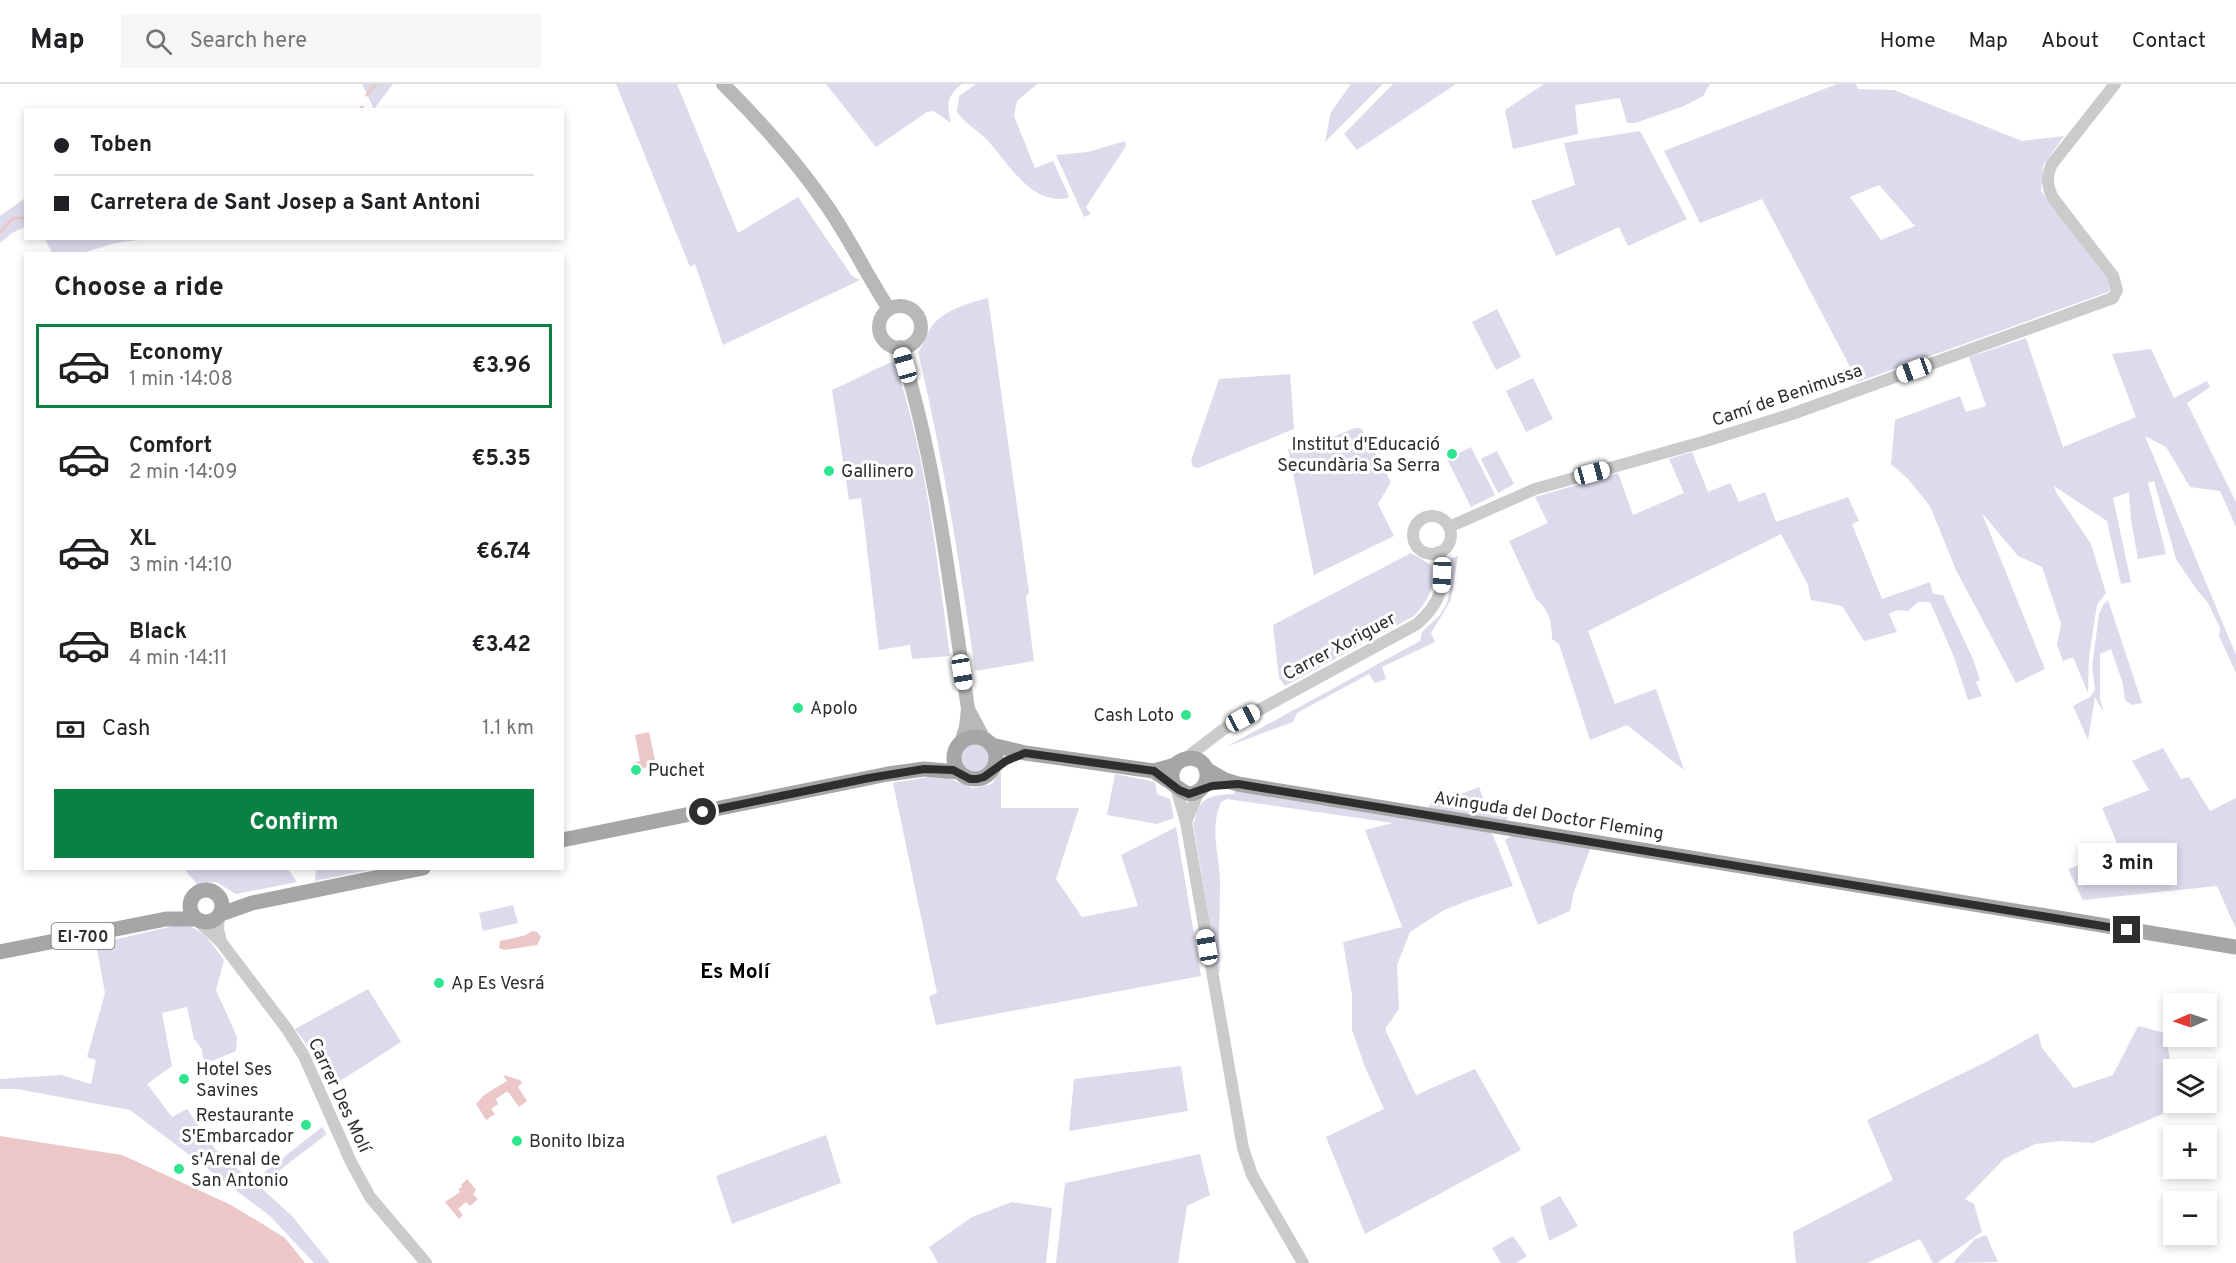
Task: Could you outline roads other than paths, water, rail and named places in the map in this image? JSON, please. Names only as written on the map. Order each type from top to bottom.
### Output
[{"type":"main road","points":[[723,84],[762,124],[822,198],[889,309]]},
{"type":"main road","points":[[897,306],[906,307],[915,313],[920,323],[916,339],[907,346],[888,344],[880,334],[880,321],[889,309],[897,306]]},
{"type":"main road","points":[[900,347],[934,486],[968,709],[966,727],[955,759],[959,772]]},
{"type":"main road","points":[[968,709],[996,758],[994,769]]},
{"type":"main road","points":[[924,769],[946,758],[959,745],[973,738],[1025,753],[1154,771],[1180,762],[1198,760],[1205,767],[1207,778],[1201,789],[1189,794],[1154,771]]},
{"type":"main road","points":[[564,840],[924,769],[959,772],[970,779],[977,779],[984,777],[1006,761],[1025,753]]},
{"type":"main road","points":[[1175,786],[1172,775],[1180,762]]},
{"type":"main road","name":"Avinguda del Doctor Fleming","points":[[1205,767],[1235,783],[2236,947]]},
{"type":"main road","name":"Avinguda del Doctor Fleming","points":[[1201,789],[1235,783]]},
{"type":"main road","name":"EI-700","points":[[0,952],[166,919],[210,922],[220,910],[413,870]]},
{"type":"main road","name":"EI-700","points":[[166,919],[190,903],[194,895],[206,890],[215,892],[220,910]]},
{"type":"main road","points":[[190,903],[190,912],[197,920]]},
{"type":"street","name":"Camí de Benimussa","points":[[1449,527],[1535,489],[1706,441],[1792,414],[2109,300],[2116,295],[2117,290],[2113,276],[2053,198],[2048,188],[2047,178],[2052,164],[2115,84]]},
{"type":"street","points":[[1434,515],[1443,519],[1449,527],[1451,537],[1447,546],[1439,552],[1431,554],[1416,546],[1413,530],[1417,522],[1424,517],[1434,515]]},
{"type":"street","name":"Carrer Xoriguer","points":[[1180,762],[1224,729],[1417,624],[1438,601],[1442,588],[1439,552]]},
{"type":"street","points":[[1205,767],[1205,752],[1209,739]]},
{"type":"street","points":[[1175,786],[1186,822],[1243,1148],[1252,1175],[1303,1263]]},
{"type":"street","points":[[1186,822],[1201,789]]},
{"type":"street","points":[[220,910],[218,934],[221,942]]},
{"type":"street","name":"Carrer Des Molí","points":[[197,920],[221,942],[287,1029],[304,1056],[351,1162],[370,1197],[426,1263]]},
{"type":"waterway","points":[[367,95],[376,84]]},
{"type":"waterway","points":[[0,232],[13,218],[24,218]]},
{"type":"place","name":"Institut d'Educació Secundària Sa Serra","points":[[1452,454]]},
{"type":"place","name":"Gallinero","points":[[829,471]]},
{"type":"place","name":"Apolo","points":[[798,708]]},
{"type":"place","name":"Cash Loto","points":[[1186,715]]},
{"type":"place","name":"Puchet","points":[[636,770]]},
{"type":"place","name":"Ap Es Vesrá","points":[[439,983]]},
{"type":"place","name":"Hotel Ses Savines","points":[[184,1079]]},
{"type":"place","name":"Restaurante S'Embarcador","points":[[306,1125]]},
{"type":"place","name":"Bonito Ibiza","points":[[517,1141]]},
{"type":"place","name":"s'Arenal de San Antonio","points":[[179,1169]]},
{"type":"district","name":"Es Molí","points":[[735,971]]}]
